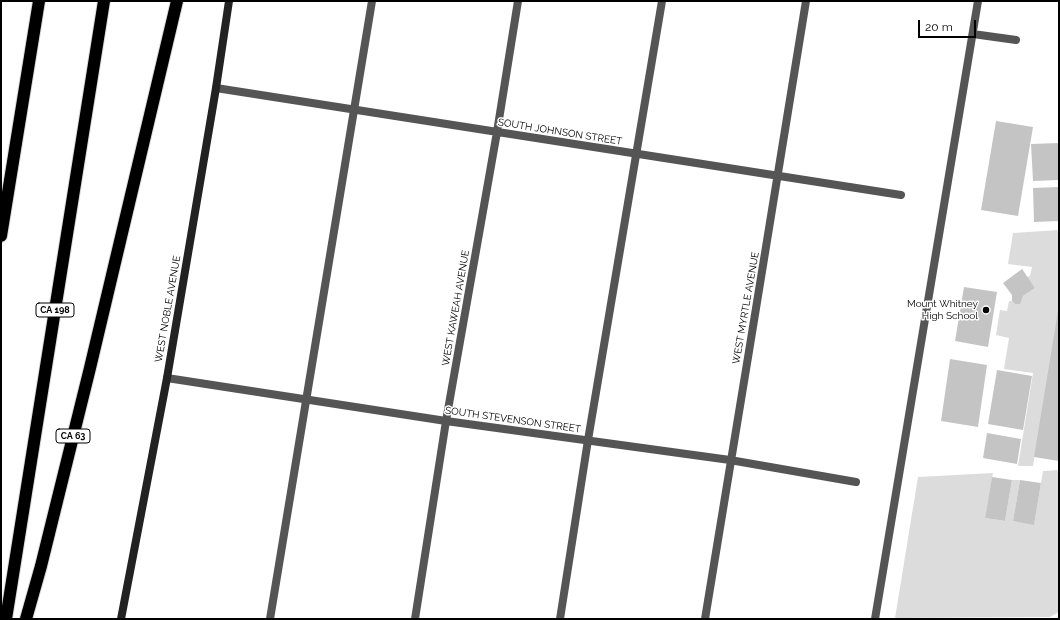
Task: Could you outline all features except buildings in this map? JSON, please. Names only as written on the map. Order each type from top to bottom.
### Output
[{"type":"highway","points":[[1,236],[39,1]]},
{"type":"highway","name":"CA 198","points":[[6,619],[104,1]]},
{"type":"highway","name":"CA 63","points":[[26,619],[42,566],[177,1]]},
{"type":"main road","name":"WEST NOBLE AVENUE","points":[[121,619],[167,378],[216,88],[229,1]]},
{"type":"street","points":[[270,619],[372,1]]},
{"type":"street","name":"WEST KAWEAH AVENUE","points":[[415,619],[446,421],[497,132],[518,1]]},
{"type":"street","points":[[560,619],[588,440],[662,1]]},
{"type":"street","name":"WEST MYRTLE AVENUE","points":[[705,619],[730,460],[779,175],[806,1]]},
{"type":"street","points":[[875,619],[978,1]]},
{"type":"street","points":[[973,34],[1016,40]]},
{"type":"street","name":"SOUTH JOHNSON STREET","points":[[216,88],[901,195]]},
{"type":"street","name":"SOUTH STEVENSON STREET","points":[[167,378],[446,421],[730,460],[856,482]]},
{"type":"shaded area","points":[[1059,230],[1059,311],[1033,466],[1018,466],[1033,373],[1004,369],[1009,338],[996,335],[1000,310],[1007,311],[1009,301],[1012,301],[1015,304],[1020,304],[1023,296],[1035,288],[1027,277],[1030,276],[1032,267],[1008,264],[1013,233]]},
{"type":"shaded area","points":[[1059,470],[1059,612],[1050,617],[895,618],[918,477],[993,473],[985,518],[1005,521],[1012,480],[1020,480],[1013,521],[1034,524],[1043,471]]},
{"type":"place","name":"Mount Whitney High School","points":[[986,310]]}]
